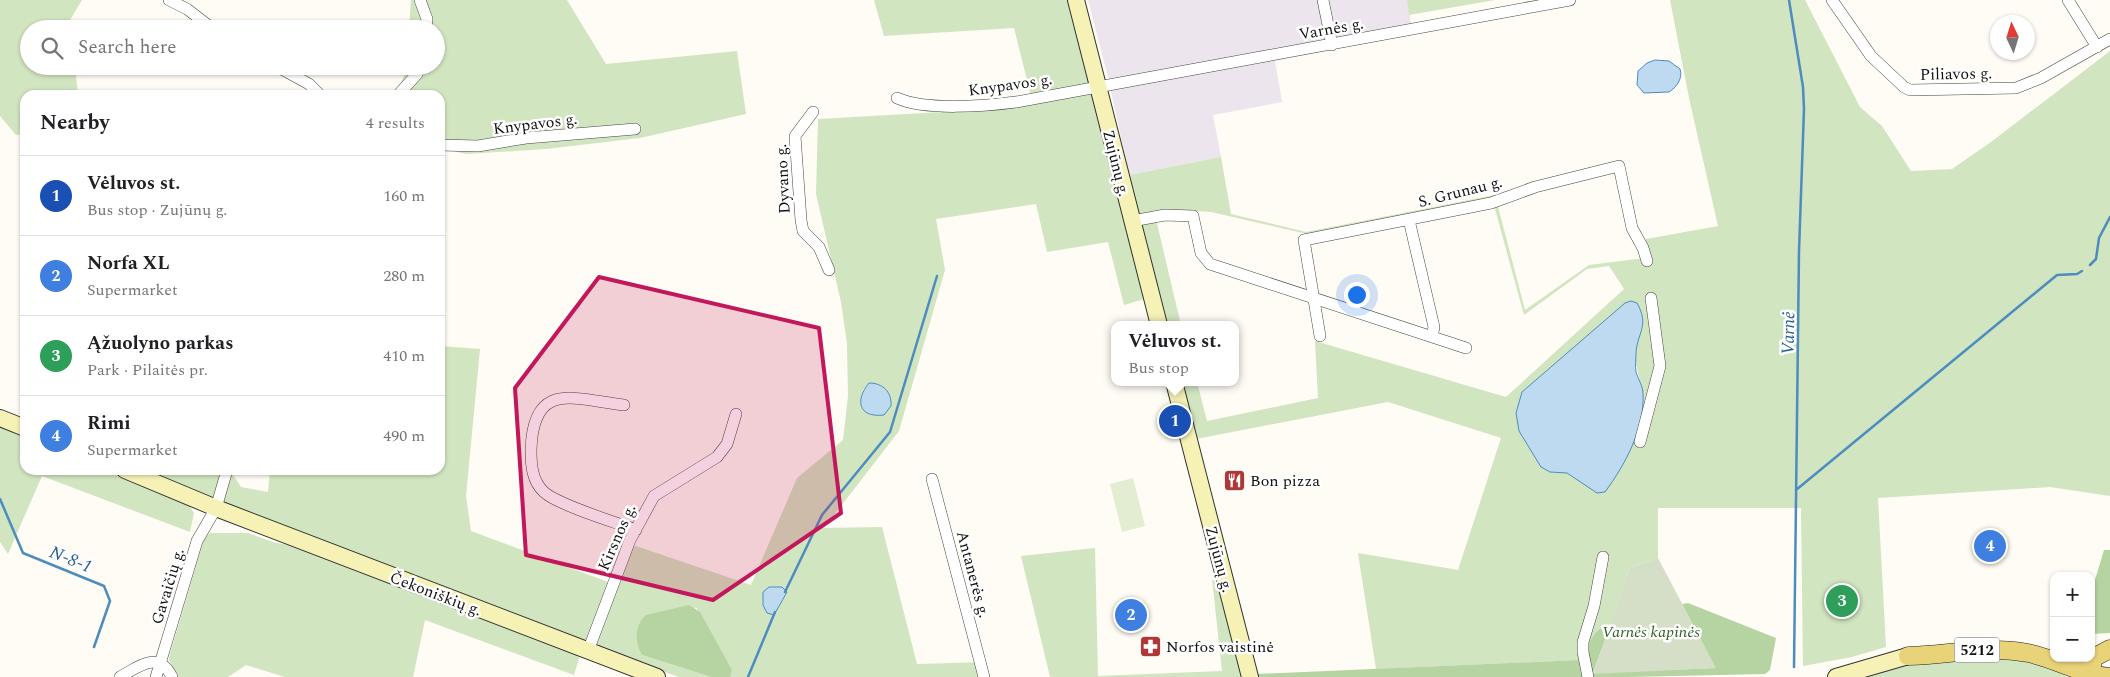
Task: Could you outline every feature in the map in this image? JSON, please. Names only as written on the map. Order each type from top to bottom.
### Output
[{"type":"main road","name":"Zujūnų g.","points":[[1076,0],[1158,321]]},
{"type":"main road","name":"Zujūnų g.","points":[[1175,386],[1250,677]]},
{"type":"main road","points":[[0,418],[20,426]]},
{"type":"main road","name":"Čekoniškių g.","points":[[137,475],[216,508],[657,677]]},
{"type":"main road","name":"5212","points":[[1836,677],[1908,656],[1928,646],[1967,641],[2012,642],[2050,647]]},
{"type":"main road","points":[[2095,648],[2110,648]]},
{"type":"main road","points":[[2091,676],[2093,658],[2110,648]]},
{"type":"main road","name":"5212","points":[[1908,656],[1976,650],[2013,651],[2046,658],[2091,676],[2110,677]]},
{"type":"street","points":[[169,0],[201,20]]},
{"type":"street","points":[[420,0],[427,20]]},
{"type":"street","points":[[1323,0],[1332,45]]},
{"type":"street","name":"Varnės g.","points":[[1098,87],[1570,0]]},
{"type":"street","name":"Piliavos g.","points":[[1832,0],[1871,56],[1904,87],[1910,90],[2016,88],[2110,39]]},
{"type":"street","points":[[2068,0],[2097,47]]},
{"type":"street","points":[[292,75],[309,84],[315,90]]},
{"type":"street","points":[[403,90],[417,75]]},
{"type":"street","name":"Knypavos g.","points":[[897,98],[915,103],[960,107],[993,105],[1098,87]]},
{"type":"street","name":"Dyvano g.","points":[[813,112],[795,136],[801,220],[803,231],[819,248],[829,270]]},
{"type":"street","name":"Knypavos g.","points":[[445,145],[478,146],[526,138],[635,129]]},
{"type":"street","name":"S. Grunau g.","points":[[1320,336],[1304,240],[1491,203],[1535,187],[1619,166],[1632,228],[1643,248],[1646,261]]},
{"type":"street","points":[[1132,221],[1165,215],[1193,216],[1201,253],[1210,264],[1466,348]]},
{"type":"street","points":[[1409,220],[1434,327],[1432,337]]},
{"type":"street","points":[[1640,442],[1660,366],[1651,298]]},
{"type":"street","points":[[624,405],[568,398],[551,401],[539,410],[534,420],[531,458],[534,477],[548,495],[636,530]]},
{"type":"street","name":"Kirsnos g.","points":[[588,651],[630,540],[654,496],[717,456],[727,444],[736,414]]},
{"type":"street","name":"Gavaičių g.","points":[[156,677],[197,541],[216,508],[226,475]]},
{"type":"street","name":"Antanerės g.","points":[[932,479],[984,677]]},
{"type":"street","points":[[1588,677],[1582,652],[1583,642],[1594,606],[1603,557]]},
{"type":"street","points":[[120,677],[149,662],[160,663],[166,666],[172,677]]},
{"type":"highlighted area","points":[[599,277],[819,328],[841,513],[713,600],[526,555],[515,388]]},
{"type":"shaded area","points":[[1088,0],[1407,0],[1413,34],[1275,61],[1282,102],[1213,115],[1221,157],[1129,175],[1108,77]]},
{"type":"green space","points":[[0,0],[82,0],[70,20],[20,20],[20,75],[76,75],[77,90],[20,90],[20,135],[16,135],[0,116]]},
{"type":"green space","points":[[411,0],[567,0],[606,64],[737,51],[746,114],[640,138],[546,149],[466,154],[445,149],[445,90],[397,90],[405,75],[445,75],[445,20],[410,20]]},
{"type":"green space","points":[[874,0],[1071,0],[1148,298],[1124,305],[1108,242],[1047,252],[1036,204],[936,219],[945,270],[899,431],[824,528],[882,527],[917,664],[986,662],[990,677],[730,677],[731,670],[696,607],[642,655],[711,677],[679,677],[604,651],[153,475],[233,475],[241,487],[268,492],[270,475],[445,475],[445,346],[480,349],[466,496],[471,531],[619,586],[633,545],[751,585],[797,478],[843,440],[848,396],[847,344],[841,302],[816,194],[818,119],[996,109],[1033,104],[1014,28],[884,36]],"holes":[[[869,383],[890,398],[891,406],[861,399],[863,390]]]},
{"type":"green space","points":[[1407,0],[1495,0],[1409,15]]},
{"type":"green space","points":[[1670,0],[1805,0],[1860,107],[1882,126],[1911,171],[1952,169],[1991,142],[2110,51],[2110,496],[2050,487],[1878,498],[1886,647],[1852,657],[1803,666],[1801,508],[1658,508],[1658,558],[1630,568],[1610,626],[1605,626],[1579,660],[1376,669],[1358,553],[1458,570],[1501,438],[1388,402],[1196,439],[1182,386],[1198,386],[1207,421],[1318,398],[1315,341],[1506,397],[1624,289],[1609,266],[1587,269],[1524,315],[1492,198],[1307,234],[1211,212],[1154,211],[1180,321],[1166,321],[1129,175],[1221,157],[1231,214],[1306,232],[1495,195],[1525,310],[1589,265],[1645,258],[1646,239],[1718,226],[1689,98]],"holes":[[[1643,328],[1636,348],[1643,404],[1575,479],[1567,473],[1550,472],[1519,431]]]},
{"type":"green space","points":[[0,423],[20,431],[20,475],[125,475],[187,502],[194,513],[190,532],[42,476],[8,554],[0,542]]},
{"type":"green space","points":[[1133,478],[1145,526],[1122,532],[1110,484]]},
{"type":"green space","points":[[210,533],[248,533],[276,543],[291,545],[580,655],[574,675],[425,620],[413,677],[285,677],[246,665],[228,677],[177,677],[169,660],[170,654],[204,539]]},
{"type":"green space","points":[[1095,548],[1098,676],[1222,671],[1212,579],[1220,588],[1242,677],[1050,677],[1021,556]]},
{"type":"green space","points":[[2104,550],[2110,550],[2110,633],[2095,634],[2095,580]]},
{"type":"green space","name":"Varnės kapinės","points":[[1658,558],[1716,668],[1593,674],[1630,568]]},
{"type":"green space","points":[[1688,603],[1776,638],[1770,670],[1765,674],[1628,677],[1257,677],[1257,674],[1579,660],[1598,630],[1610,626],[1593,673],[1715,668],[1682,604]]},
{"type":"green space","points":[[689,605],[700,612],[732,670],[730,677],[711,677],[642,655],[639,650],[638,628],[646,615]]},
{"type":"green space","points":[[2006,657],[2047,666],[2067,677],[1859,677],[1908,663]]},
{"type":"water","points":[[1655,60],[1669,61],[1680,69],[1681,76],[1679,82],[1669,92],[1644,93],[1637,85],[1638,71],[1647,63]]},
{"type":"water","points":[[1631,301],[1637,303],[1641,311],[1643,324],[1636,353],[1636,372],[1643,391],[1641,420],[1632,446],[1620,470],[1605,492],[1597,493],[1567,473],[1550,472],[1541,467],[1519,431],[1516,413],[1522,392],[1625,303]]},
{"type":"water","points":[[869,383],[874,383],[886,389],[890,397],[891,406],[884,415],[869,414],[861,406],[862,396]]},
{"type":"water","points":[[769,587],[782,587],[787,592],[774,615],[767,613],[763,605],[763,592]]},
{"type":"waterway","name":"Varnė","points":[[1789,0],[1803,87],[1804,109],[1799,251],[1794,667]]},
{"type":"waterway","points":[[2090,265],[2096,259],[2099,238],[2110,217]]},
{"type":"waterway","points":[[1796,490],[2057,275],[2077,274],[2082,271]]},
{"type":"waterway","points":[[785,592],[822,515],[890,432],[937,276]]},
{"type":"waterway","name":"N-8-1","points":[[0,499],[23,553],[104,586],[110,601],[94,647]]},
{"type":"waterway","points":[[748,677],[775,612]]},
{"type":"place","name":"Vėluvos st.","points":[[1175,421]]},
{"type":"place","name":"Bon pizza","points":[[1234,480]]},
{"type":"place","name":"Rimi","points":[[1990,546]]},
{"type":"place","name":"Ąžuolyno parkas","points":[[1842,601]]},
{"type":"place","name":"Norfa XL","points":[[1131,615]]},
{"type":"place","name":"Norfos vaistinė","points":[[1150,646]]}]
